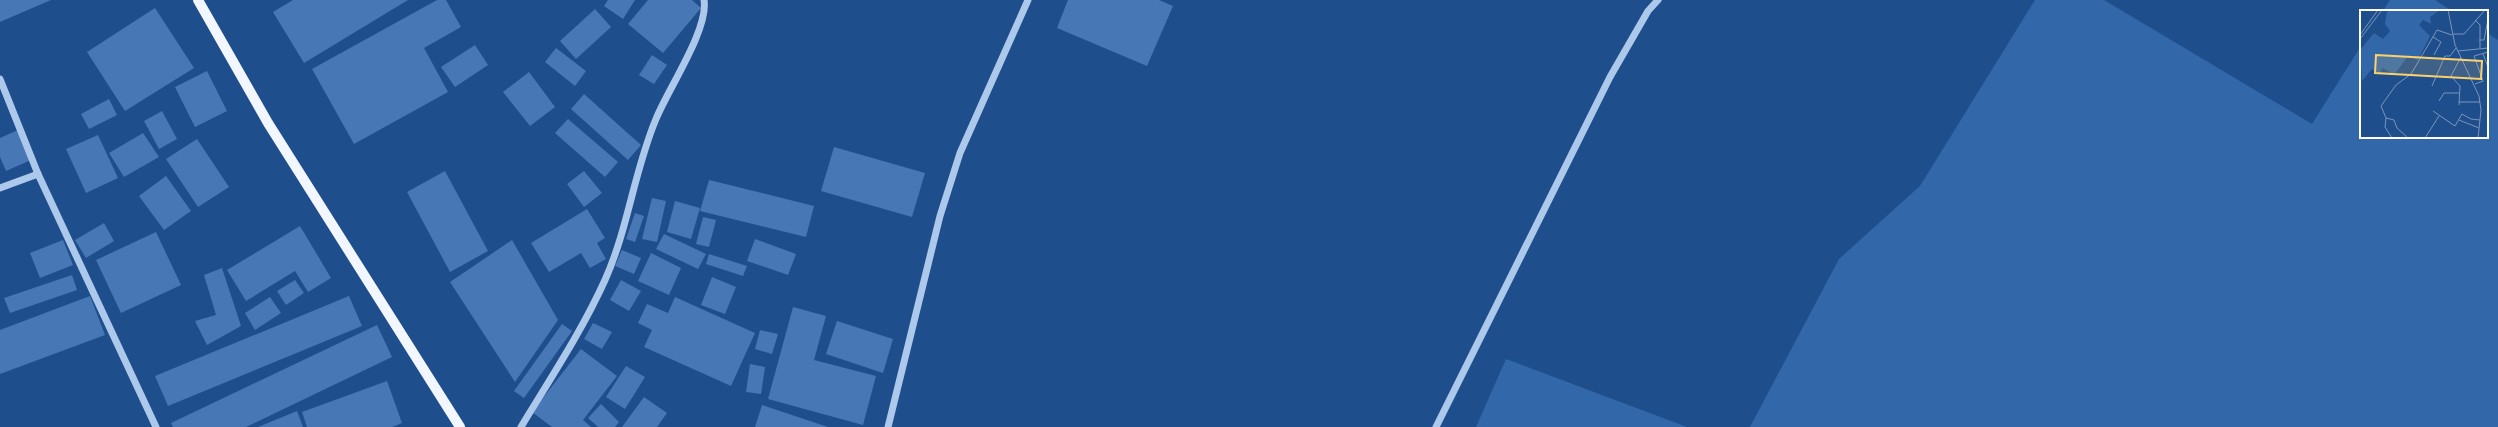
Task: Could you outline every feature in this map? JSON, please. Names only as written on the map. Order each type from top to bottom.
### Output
[{"type":"main road","points":[[198,0],[268,123],[460,427]]},
{"type":"street","points":[[521,427],[571,344],[605,280],[655,119],[699,30],[705,12],[704,0]]},
{"type":"street","points":[[888,427],[940,216],[960,153],[1028,0]]},
{"type":"street","points":[[1436,427],[1610,77],[1648,11],[1658,0]]},
{"type":"street","points":[[0,79],[38,174],[156,427]]},
{"type":"street","points":[[0,188],[38,174]]},
{"type":"shaded area","points":[[2035,0],[2104,0],[2312,124],[2360,48],[2360,138],[2488,138],[2488,34],[2498,40],[2498,427],[1750,427],[1839,259],[1920,186]]},
{"type":"shaded area","points":[[2390,0],[2435,0],[2450,10],[2384,10]]},
{"type":"shaded area","points":[[1506,359],[1687,427],[1476,427]]},
{"type":"building","points":[[0,0],[51,0],[0,22]]},
{"type":"building","points":[[293,0],[408,0],[304,63],[273,12]]},
{"type":"building","points":[[437,0],[446,0],[461,27],[424,48],[448,92],[354,144],[312,69]]},
{"type":"building","points":[[608,0],[635,0],[623,19],[604,6]]},
{"type":"building","points":[[648,0],[692,0],[701,8],[663,53],[628,24]]},
{"type":"building","points":[[1068,0],[1159,0],[1173,6],[1147,66],[1057,28]]},
{"type":"building","points":[[155,8],[194,68],[125,111],[87,52]]},
{"type":"building","points":[[595,9],[611,27],[576,59],[560,41]]},
{"type":"building","points":[[475,45],[488,65],[455,87],[441,67]]},
{"type":"building","points":[[556,48],[586,71],[575,86],[545,62]]},
{"type":"building","points":[[652,55],[667,65],[654,84],[639,75]]},
{"type":"building","points":[[207,71],[227,111],[195,127],[175,87]]},
{"type":"building","points":[[529,72],[555,107],[530,126],[503,92]]},
{"type":"building","points":[[584,94],[641,145],[628,160],[571,109]]},
{"type":"building","points":[[109,99],[117,115],[89,129],[81,114]]},
{"type":"building","points":[[162,111],[177,139],[159,149],[144,121]]},
{"type":"building","points":[[568,119],[618,162],[605,177],[555,133]]},
{"type":"building","points":[[18,130],[31,160],[6,171],[0,157],[0,138]]},
{"type":"building","points":[[143,133],[159,157],[124,177],[109,153]]},
{"type":"building","points":[[98,135],[118,178],[86,193],[66,149]]},
{"type":"building","points":[[197,139],[229,187],[198,207],[166,159]]},
{"type":"building","points":[[834,147],[925,173],[912,217],[821,191]]},
{"type":"building","points":[[445,171],[488,251],[450,272],[407,192]]},
{"type":"building","points":[[584,171],[602,193],[584,207],[567,184]]},
{"type":"building","points":[[166,176],[191,211],[164,230],[139,196]]},
{"type":"building","points":[[709,180],[814,206],[806,237],[700,211]]},
{"type":"building","points":[[652,198],[666,201],[657,242],[642,239]]},
{"type":"building","points":[[675,201],[700,208],[691,239],[667,232]]},
{"type":"building","points":[[587,209],[605,238],[597,243],[606,259],[590,268],[581,253],[549,272],[531,243]]},
{"type":"building","points":[[635,213],[644,216],[635,242],[626,239]]},
{"type":"building","points":[[703,217],[716,220],[709,247],[696,244]]},
{"type":"building","points":[[104,223],[114,241],[86,258],[75,240]]},
{"type":"building","points":[[300,226],[331,278],[308,292],[295,271],[246,301],[227,270]]},
{"type":"building","points":[[156,232],[181,285],[121,313],[96,260]]},
{"type":"building","points":[[664,234],[706,254],[698,269],[656,249]]},
{"type":"building","points":[[755,239],[796,254],[788,275],[747,261]]},
{"type":"building","points":[[63,240],[73,265],[40,278],[30,253]]},
{"type":"building","points":[[512,240],[558,320],[515,382],[450,282]]},
{"type":"building","points":[[622,250],[641,258],[634,274],[615,266]]},
{"type":"building","points":[[651,253],[681,268],[669,295],[638,281]]},
{"type":"building","points":[[709,254],[747,266],[743,276],[706,264]]},
{"type":"building","points":[[222,268],[241,326],[207,345],[195,321],[216,315],[204,275]]},
{"type":"building","points":[[72,275],[77,290],[10,313],[4,298]]},
{"type":"building","points":[[712,277],[736,287],[725,314],[701,305]]},
{"type":"building","points":[[295,280],[304,293],[286,305],[277,291]]},
{"type":"building","points":[[621,280],[641,291],[629,311],[610,300]]},
{"type":"building","points":[[90,296],[105,335],[0,374],[0,330]]},
{"type":"building","points":[[349,296],[362,326],[168,406],[155,376]]},
{"type":"building","points":[[270,297],[281,313],[255,330],[245,313]]},
{"type":"building","points":[[675,297],[755,333],[731,386],[644,347],[652,330],[638,323],[647,304],[668,313]]},
{"type":"building","points":[[793,307],[826,316],[814,360],[876,376],[863,425],[768,399]]},
{"type":"building","points":[[837,321],[893,339],[883,373],[826,354]]},
{"type":"building","points":[[593,323],[612,332],[602,349],[584,339]]},
{"type":"building","points":[[562,324],[572,331],[524,398],[514,391]]},
{"type":"building","points":[[377,325],[392,357],[246,427],[173,427],[171,423]]},
{"type":"building","points":[[760,330],[778,334],[772,354],[755,349]]},
{"type":"building","points":[[581,349],[617,376],[583,420],[591,427],[552,427],[532,412]]},
{"type":"building","points":[[750,364],[765,367],[761,394],[746,392]]},
{"type":"building","points":[[626,366],[645,377],[625,409],[606,397]]},
{"type":"building","points":[[387,381],[402,423],[392,427],[307,427],[302,412]]},
{"type":"building","points":[[644,397],[667,413],[657,427],[622,427]]},
{"type":"building","points":[[601,404],[619,422],[615,427],[598,427],[588,418]]},
{"type":"building","points":[[762,405],[828,427],[755,427]]},
{"type":"building","points":[[297,411],[303,427],[258,427]]}]
